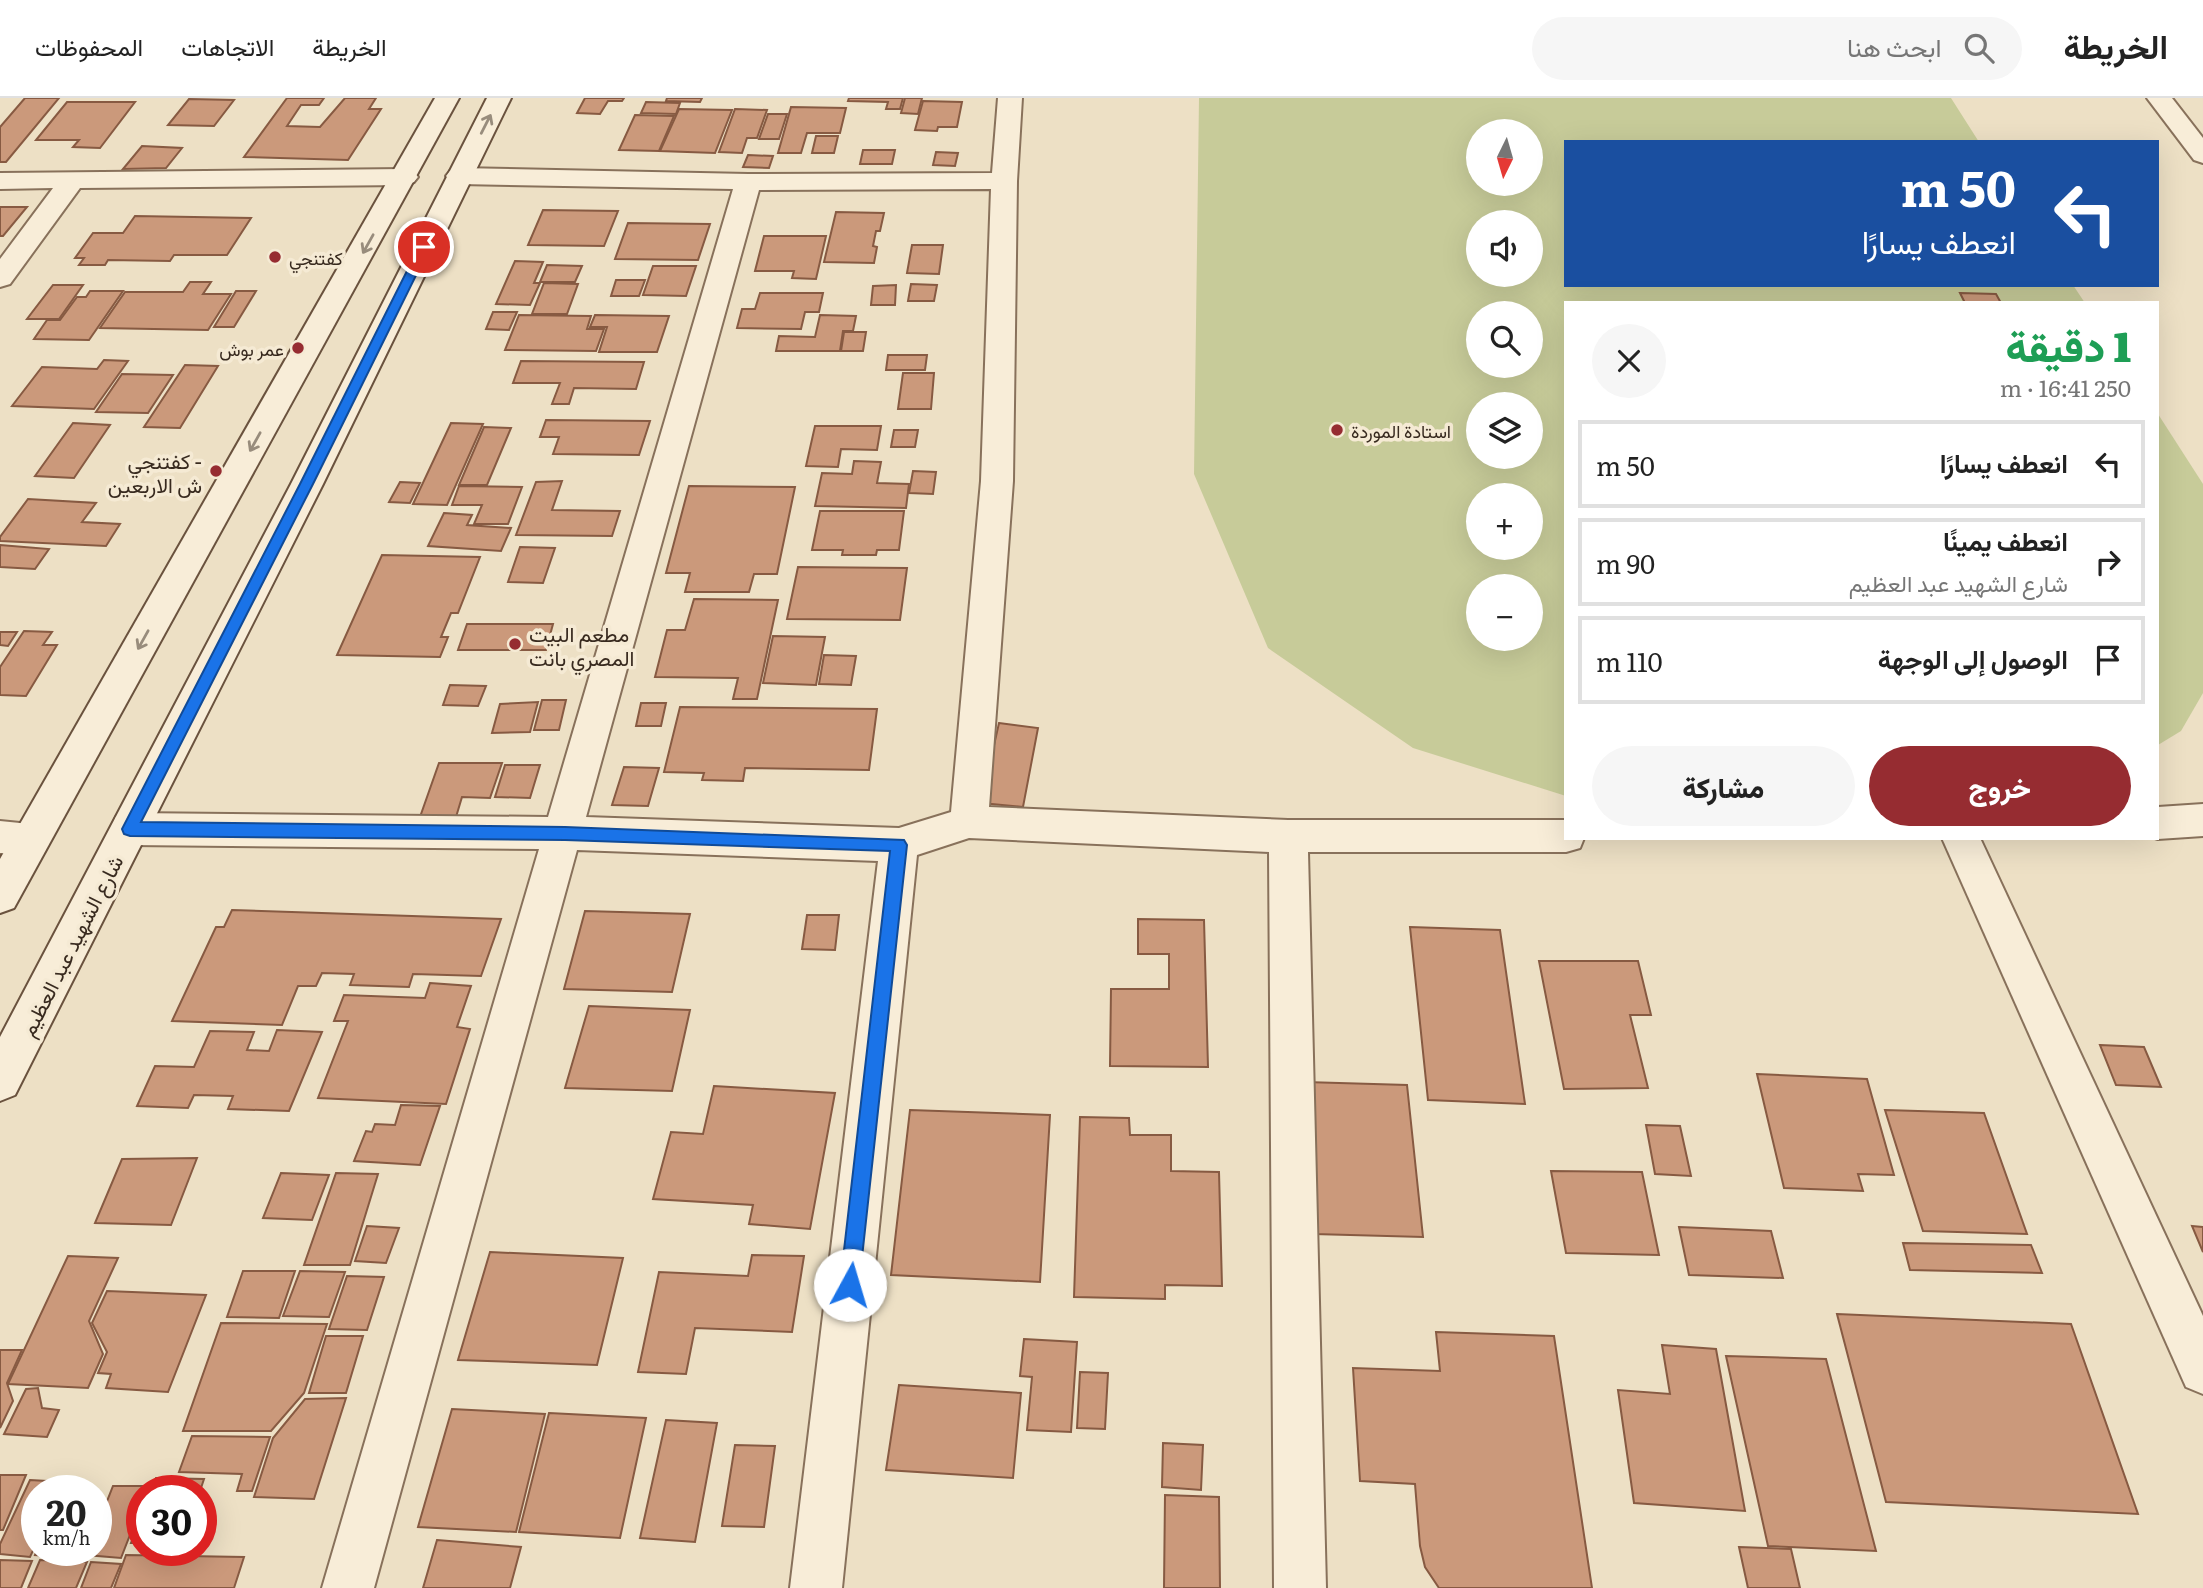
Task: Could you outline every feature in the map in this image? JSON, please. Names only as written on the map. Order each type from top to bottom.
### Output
[{"type":"street","points":[[0,896],[15,838],[405,177],[447,98]]},
{"type":"street","name":"شارع الشهيد عبد العظيم","points":[[0,1080],[307,484],[499,98]]},
{"type":"street","points":[[969,822],[997,481],[1004,181],[1010,98]]},
{"type":"street","points":[[2159,98],[2203,155]]},
{"type":"street","points":[[459,176],[748,182],[1004,181]]},
{"type":"street","points":[[0,181],[405,177]]},
{"type":"street","points":[[0,278],[71,182]]},
{"type":"street","points":[[348,1588],[565,833],[748,182]]},
{"type":"street","points":[[2159,823],[2203,820]]},
{"type":"street","points":[[130,829],[565,833],[899,845],[969,822],[1288,836],[1564,836]]},
{"type":"street","points":[[1288,836],[1300,1588]]},
{"type":"street","points":[[1962,840],[2203,1370]]},
{"type":"street","points":[[816,1588],[899,845]]},
{"type":"green space","name":"استادة الموردة","points":[[1199,98],[1951,98],[1978,140],[1564,140],[1564,287],[2074,287],[2084,301],[1564,301],[1564,795],[1413,748],[1268,648],[1194,474]]},
{"type":"green space","points":[[2159,416],[2203,484],[2203,693],[2181,731],[2159,744]]},
{"type":"building","points":[[25,98],[59,98],[6,162],[0,162],[0,127]]},
{"type":"building","points":[[287,98],[324,98],[319,105],[301,105],[287,126],[320,127],[345,98],[376,98],[369,109],[381,109],[348,160],[244,157]]},
{"type":"building","points":[[585,98],[624,98],[622,101],[608,101],[600,114],[577,113]]},
{"type":"building","points":[[667,98],[702,98],[700,102],[666,101]]},
{"type":"building","points":[[849,98],[903,98],[900,109],[886,109],[888,102],[848,101]]},
{"type":"building","points":[[905,98],[922,98],[918,114],[901,113]]},
{"type":"building","points":[[189,99],[234,100],[214,126],[168,125]]},
{"type":"building","points":[[923,101],[962,102],[957,127],[938,127],[937,131],[915,130]]},
{"type":"building","points":[[67,102],[135,102],[100,148],[73,147],[79,140],[36,140]]},
{"type":"building","points":[[646,102],[680,103],[676,114],[641,113]]},
{"type":"building","points":[[791,107],[846,108],[840,133],[807,133],[801,153],[778,153]]},
{"type":"building","points":[[679,109],[732,110],[715,153],[660,151]]},
{"type":"building","points":[[735,109],[767,110],[757,138],[747,138],[742,153],[719,152]]},
{"type":"building","points":[[768,114],[787,114],[779,139],[759,139]]},
{"type":"building","points":[[635,115],[674,116],[659,151],[619,150]]},
{"type":"building","points":[[816,136],[838,136],[834,153],[812,153]]},
{"type":"building","points":[[142,146],[182,148],[166,168],[123,169]]},
{"type":"building","points":[[863,150],[895,150],[892,164],[860,164]]},
{"type":"building","points":[[936,152],[958,153],[955,166],[933,165]]},
{"type":"building","points":[[748,155],[773,156],[769,168],[743,167]]},
{"type":"building","points":[[0,207],[27,207],[3,236],[0,236]]},
{"type":"building","points":[[543,210],[618,211],[604,246],[528,245]]},
{"type":"building","points":[[836,212],[884,213],[873,246],[877,247],[874,263],[824,262]]},
{"type":"building","points":[[135,216],[251,218],[227,255],[174,255],[170,261],[108,260],[105,265],[79,265],[84,258],[75,258],[93,233],[123,233]]},
{"type":"building","points":[[628,223],[710,224],[698,260],[615,259]]},
{"type":"building","points":[[764,236],[826,236],[816,279],[792,278],[794,271],[755,271]]},
{"type":"building","points":[[912,245],[943,245],[939,274],[907,273]]},
{"type":"building","points":[[515,261],[543,262],[534,283],[540,283],[530,305],[496,304]]},
{"type":"building","points":[[547,265],[582,266],[575,282],[540,282]]},
{"type":"building","points":[[653,266],[696,266],[686,296],[643,295]]},
{"type":"building","points":[[616,280],[645,280],[639,296],[611,296]]},
{"type":"building","points":[[190,282],[211,282],[203,294],[231,294],[208,330],[100,328],[125,292],[183,292]]},
{"type":"building","points":[[544,283],[578,284],[567,314],[532,314]]},
{"type":"building","points":[[911,284],[937,285],[934,301],[908,301]]},
{"type":"building","points":[[53,285],[83,285],[59,319],[27,319]]},
{"type":"building","points":[[896,285],[895,305],[871,305],[873,286]]},
{"type":"building","points":[[90,291],[123,291],[89,340],[34,339],[47,320],[60,320],[77,297],[86,297]]},
{"type":"building","points":[[236,291],[256,291],[234,327],[214,327]]},
{"type":"building","points":[[760,293],[823,293],[819,312],[805,312],[801,329],[737,328],[742,309],[755,309]]},
{"type":"building","points":[[1960,293],[1996,294],[2000,301],[1964,301]]},
{"type":"building","points":[[493,312],[517,312],[509,330],[486,329]]},
{"type":"building","points":[[519,315],[591,316],[587,329],[604,329],[596,351],[505,350]]},
{"type":"building","points":[[595,315],[669,316],[657,352],[599,352],[607,327],[590,327]]},
{"type":"building","points":[[820,315],[856,316],[853,331],[843,331],[840,351],[776,351],[779,336],[815,337]]},
{"type":"building","points":[[844,332],[866,332],[863,351],[841,351]]},
{"type":"building","points":[[888,355],[927,355],[925,370],[886,370]]},
{"type":"building","points":[[104,360],[128,361],[94,409],[12,406],[42,367],[97,369]]},
{"type":"building","points":[[521,361],[644,362],[636,389],[574,388],[569,404],[552,404],[560,383],[513,383]]},
{"type":"building","points":[[185,365],[218,366],[180,428],[144,427]]},
{"type":"building","points":[[903,373],[934,373],[931,409],[898,409]]},
{"type":"building","points":[[122,374],[173,375],[148,413],[96,412]]},
{"type":"building","points":[[546,420],[650,421],[639,455],[553,454],[559,437],[540,437]]},
{"type":"building","points":[[73,423],[110,425],[74,478],[35,476]]},
{"type":"building","points":[[451,423],[483,424],[447,505],[413,504]]},
{"type":"building","points":[[815,426],[881,426],[877,450],[841,449],[838,467],[806,466]]},
{"type":"building","points":[[484,427],[511,428],[487,485],[459,485]]},
{"type":"building","points":[[894,430],[918,430],[915,447],[891,447]]},
{"type":"building","points":[[854,461],[881,462],[877,483],[909,484],[906,508],[815,506],[822,473],[852,474]]},
{"type":"building","points":[[913,471],[936,472],[933,494],[909,493]]},
{"type":"building","points":[[562,481],[552,510],[620,511],[612,536],[516,535],[536,482]]},
{"type":"building","points":[[400,482],[420,483],[410,503],[389,502]]},
{"type":"building","points":[[459,486],[522,487],[508,524],[474,524],[482,505],[452,505]]},
{"type":"building","points":[[689,486],[795,487],[777,574],[754,574],[749,592],[685,592],[690,573],[666,573]]},
{"type":"building","points":[[28,499],[96,503],[82,522],[120,524],[106,546],[0,541],[0,537]]},
{"type":"building","points":[[820,511],[904,511],[899,550],[877,550],[876,555],[842,555],[843,550],[812,550]]},
{"type":"building","points":[[444,513],[472,515],[467,525],[511,528],[501,551],[428,546]]},
{"type":"building","points":[[0,545],[49,549],[35,569],[0,567]]},
{"type":"building","points":[[520,547],[555,548],[543,583],[508,582]]},
{"type":"building","points":[[382,555],[480,557],[458,613],[451,613],[441,637],[448,637],[440,657],[337,655]]},
{"type":"building","points":[[798,567],[907,568],[900,620],[787,619]]},
{"type":"building","points":[[694,599],[778,600],[757,699],[733,699],[738,678],[655,677],[667,630],[685,630]]},
{"type":"building","points":[[467,624],[553,624],[546,650],[458,650]]},
{"type":"building","points":[[24,631],[52,632],[43,645],[57,645],[26,696],[0,695],[0,667]]},
{"type":"building","points":[[0,632],[17,632],[8,646],[0,645]]},
{"type":"building","points":[[773,636],[825,637],[816,685],[763,683]]},
{"type":"building","points":[[824,655],[856,656],[851,685],[819,684]]},
{"type":"building","points":[[450,685],[486,686],[478,706],[443,705]]},
{"type":"building","points":[[542,700],[566,700],[559,730],[534,730]]},
{"type":"building","points":[[538,702],[530,732],[492,733],[500,704]]},
{"type":"building","points":[[641,703],[666,703],[661,726],[636,726]]},
{"type":"building","points":[[680,707],[877,709],[869,770],[745,768],[743,781],[702,780],[704,773],[664,772]]},
{"type":"building","points":[[999,723],[1038,728],[1023,807],[981,803]]},
{"type":"building","points":[[439,763],[502,763],[490,798],[462,797],[456,817],[420,817]]},
{"type":"building","points":[[505,765],[540,765],[530,798],[495,797]]},
{"type":"building","points":[[624,767],[659,768],[648,806],[612,805]]},
{"type":"building","points":[[232,910],[501,919],[481,976],[413,974],[409,987],[350,985],[354,974],[322,973],[316,986],[298,986],[282,1025],[172,1021],[216,927],[224,927]]},
{"type":"building","points":[[585,911],[690,914],[672,992],[564,989]]},
{"type":"building","points":[[807,915],[839,915],[835,950],[802,949]]},
{"type":"building","points":[[1138,919],[1204,920],[1208,1067],[1110,1066],[1111,989],[1169,989],[1169,954],[1138,954]]},
{"type":"building","points":[[1410,927],[1500,930],[1525,1104],[1428,1100]]},
{"type":"building","points":[[1539,961],[1638,961],[1651,1015],[1630,1015],[1648,1088],[1564,1089]]},
{"type":"building","points":[[430,983],[471,986],[457,1027],[470,1029],[446,1104],[318,1098],[348,1021],[334,1021],[344,995],[425,998]]},
{"type":"building","points":[[589,1006],[690,1010],[672,1091],[565,1088]]},
{"type":"building","points":[[277,1030],[322,1032],[289,1111],[228,1109],[233,1096],[194,1095],[188,1108],[137,1106],[155,1066],[194,1067],[210,1031],[254,1032],[247,1050],[269,1051]]},
{"type":"building","points":[[2100,1045],[2144,1047],[2161,1087],[2116,1085]]},
{"type":"building","points":[[1757,1074],[1867,1079],[1894,1175],[1858,1174],[1863,1191],[1784,1188]]},
{"type":"building","points":[[1305,1082],[1407,1085],[1423,1237],[1314,1234]]},
{"type":"building","points":[[714,1086],[835,1093],[810,1229],[749,1224],[753,1205],[653,1199],[671,1132],[703,1134]]},
{"type":"building","points":[[401,1105],[440,1106],[420,1165],[354,1161],[366,1131],[372,1132],[375,1124],[395,1125]]},
{"type":"building","points":[[910,1110],[1050,1115],[1040,1282],[891,1275]]},
{"type":"building","points":[[1885,1110],[1984,1113],[2027,1234],[1923,1231]]},
{"type":"building","points":[[1080,1117],[1129,1118],[1130,1135],[1171,1135],[1171,1171],[1219,1172],[1222,1286],[1165,1285],[1165,1299],[1074,1297]]},
{"type":"building","points":[[1646,1125],[1680,1126],[1691,1176],[1655,1174]]},
{"type":"building","points":[[197,1158],[171,1225],[95,1223],[122,1159]]},
{"type":"building","points":[[1551,1171],[1642,1172],[1659,1255],[1566,1253]]},
{"type":"building","points":[[281,1173],[329,1175],[312,1220],[263,1218]]},
{"type":"building","points":[[336,1173],[378,1174],[350,1265],[304,1265]]},
{"type":"building","points":[[367,1226],[399,1228],[386,1263],[355,1261]]},
{"type":"building","points":[[2192,1226],[2203,1227],[2203,1252]]},
{"type":"building","points":[[1679,1227],[1771,1231],[1783,1278],[1689,1275]]},
{"type":"building","points":[[1903,1243],[2031,1245],[2042,1273],[1910,1270]]},
{"type":"building","points":[[490,1252],[623,1258],[597,1365],[458,1360]]},
{"type":"building","points":[[752,1255],[804,1256],[792,1332],[695,1328],[686,1374],[638,1372],[659,1272],[748,1276]]},
{"type":"building","points":[[68,1256],[118,1258],[89,1321],[103,1354],[88,1388],[8,1384]]},
{"type":"building","points":[[243,1271],[295,1271],[279,1318],[227,1317]]},
{"type":"building","points":[[300,1271],[345,1272],[329,1317],[283,1316]]},
{"type":"building","points":[[347,1276],[384,1277],[367,1330],[329,1329]]},
{"type":"building","points":[[107,1291],[206,1295],[168,1392],[106,1388],[111,1374],[98,1373],[107,1352],[92,1323]]},
{"type":"building","points":[[1837,1314],[2071,1324],[2138,1514],[1886,1502]]},
{"type":"building","points":[[221,1323],[327,1324],[304,1393],[271,1431],[183,1431]]},
{"type":"building","points":[[1436,1332],[1554,1336],[1592,1588],[1439,1588],[1425,1567],[1420,1546],[1415,1484],[1360,1481],[1353,1368],[1440,1371]]},
{"type":"building","points":[[326,1336],[363,1336],[346,1393],[309,1393]]},
{"type":"building","points":[[1024,1339],[1077,1342],[1071,1432],[1027,1430],[1032,1377],[1020,1376]]},
{"type":"building","points":[[1662,1345],[1716,1349],[1745,1511],[1634,1503],[1618,1390],[1670,1394]]},
{"type":"building","points":[[0,1350],[22,1350],[7,1383],[13,1401],[0,1428]]},
{"type":"building","points":[[1726,1356],[1826,1359],[1876,1551],[1768,1546]]},
{"type":"building","points":[[1080,1372],[1108,1373],[1105,1429],[1077,1428]]},
{"type":"building","points":[[899,1385],[1021,1393],[1013,1478],[886,1470]]},
{"type":"building","points":[[38,1388],[42,1408],[59,1410],[47,1437],[4,1434],[26,1389]]},
{"type":"building","points":[[346,1398],[314,1499],[254,1497],[273,1438],[305,1399]]},
{"type":"building","points":[[452,1409],[545,1414],[516,1532],[418,1527]]},
{"type":"building","points":[[549,1413],[646,1418],[620,1538],[519,1532]]},
{"type":"building","points":[[666,1420],[717,1423],[695,1542],[640,1538]]},
{"type":"building","points":[[192,1436],[270,1437],[252,1491],[237,1491],[242,1474],[179,1472]]},
{"type":"building","points":[[1163,1443],[1203,1445],[1201,1490],[1162,1487]]},
{"type":"building","points":[[735,1445],[775,1446],[764,1527],[722,1526]]},
{"type":"building","points":[[0,1475],[21,1475],[21,1487],[3,1530],[0,1530]]},
{"type":"building","points":[[113,1486],[126,1486],[126,1545],[121,1558],[112,1557]]},
{"type":"building","points":[[1165,1495],[1219,1497],[1220,1588],[1164,1588]]},
{"type":"building","points":[[21,1499],[21,1556],[0,1554],[0,1544]]},
{"type":"building","points":[[437,1540],[521,1547],[510,1588],[423,1588]]},
{"type":"building","points":[[1739,1547],[1791,1549],[1800,1588],[1748,1588]]},
{"type":"building","points":[[126,1555],[126,1566],[217,1566],[217,1557],[244,1557],[234,1588],[114,1588]]},
{"type":"building","points":[[0,1560],[21,1561],[21,1566],[30,1566],[21,1588],[0,1588]]},
{"type":"building","points":[[121,1564],[111,1588],[81,1588],[89,1566]]},
{"type":"building","points":[[37,1566],[85,1566],[76,1588],[28,1588]]},
{"type":"place","name":"كفتنجي","points":[[275,257]]},
{"type":"place","name":"عمر بوش","points":[[298,348]]},
{"type":"place","name":"استادة الموردة","points":[[1337,430]]},
{"type":"place","name":"كفتنجي - ش الاربعين","points":[[216,471]]},
{"type":"place","name":"مطعم البيت المصري بانت","points":[[515,644]]},
{"type":"route","points":[[424,247],[307,484],[130,829],[565,833],[899,845],[850,1285]]}]
